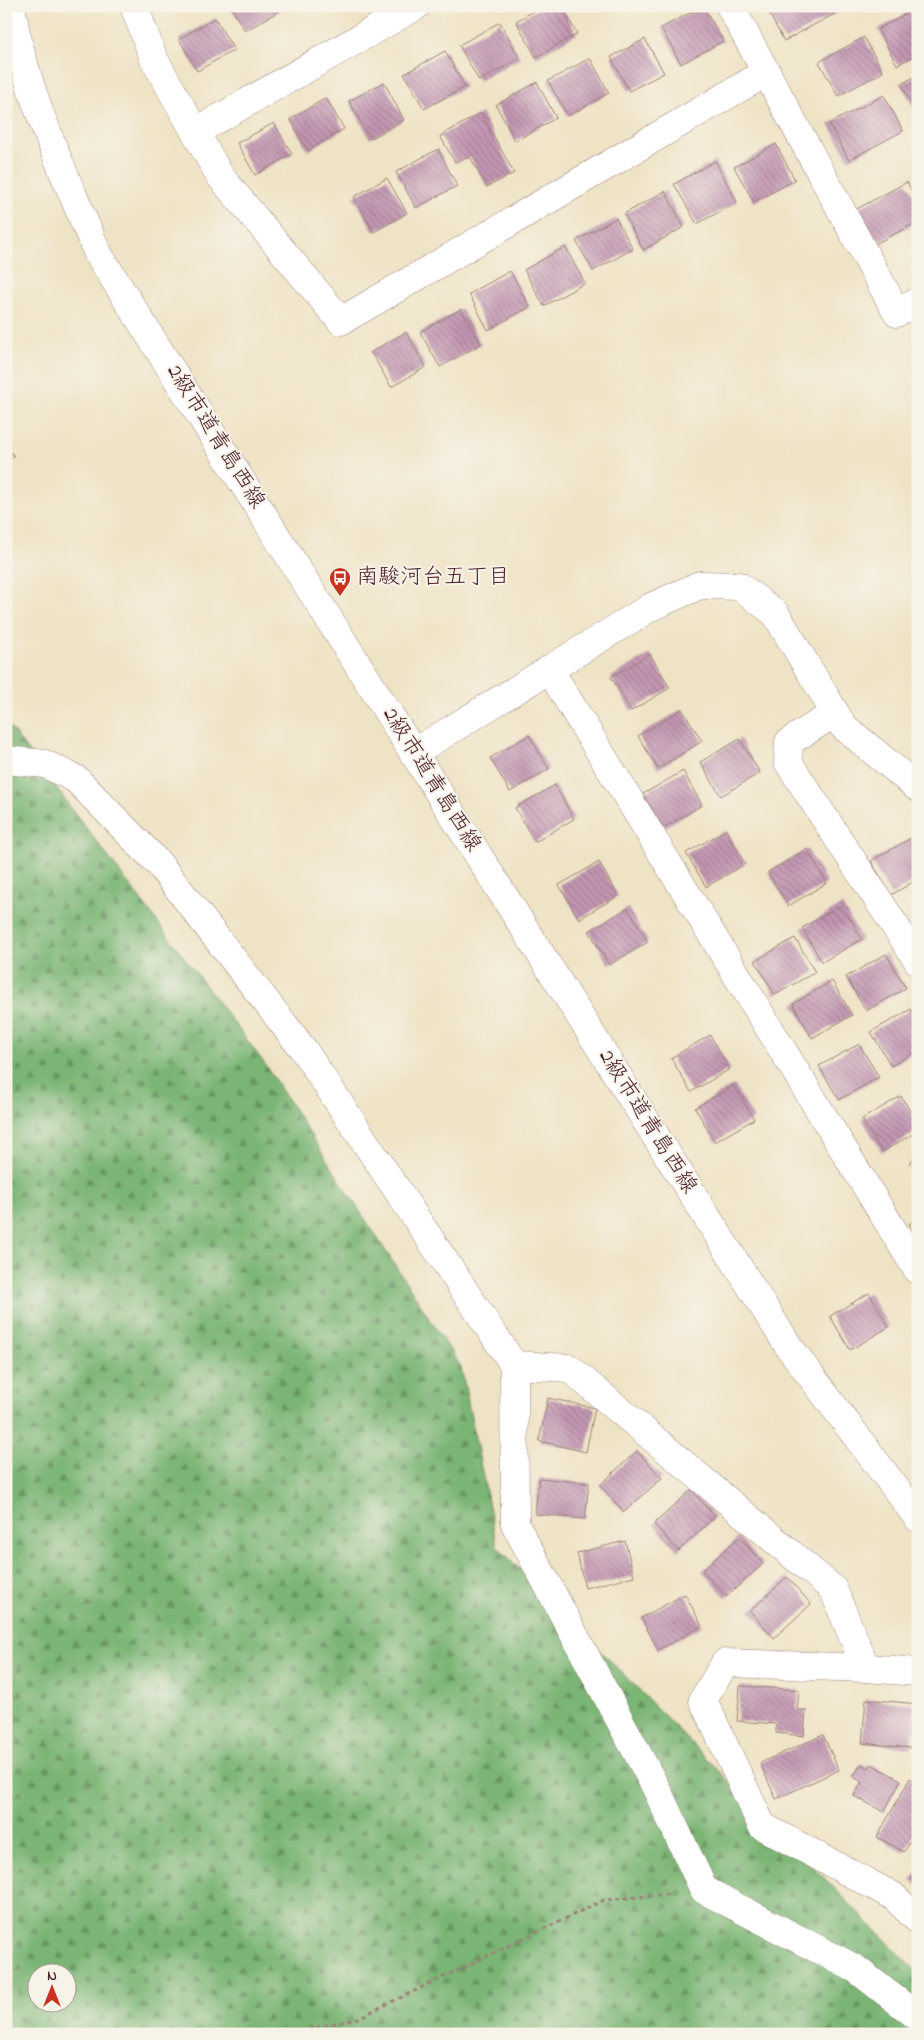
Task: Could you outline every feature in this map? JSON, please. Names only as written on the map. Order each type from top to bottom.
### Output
[{"type":"street","name":"2級市道青島西線","points":[[12,6],[17,43],[38,112],[97,252],[789,1347],[918,1518]]},
{"type":"street","points":[[134,6],[154,59],[220,176],[341,321],[767,72]]},
{"type":"street","points":[[195,132],[416,6]]},
{"type":"street","points":[[730,6],[897,313],[918,302]]},
{"type":"street","points":[[413,753],[651,607],[700,585],[739,586],[775,613],[843,726],[891,768],[918,788]]},
{"type":"street","points":[[549,669],[918,1271]]},
{"type":"street","points":[[835,712],[789,742],[788,762],[918,961]]},
{"type":"street","points":[[6,760],[45,764],[76,779],[159,864],[303,1049],[514,1366],[515,1524],[656,1788],[704,1890],[856,1969],[918,2016]]},
{"type":"street","points":[[514,1366],[569,1368],[833,1589],[866,1668]]},
{"type":"street","points":[[918,1672],[866,1668],[725,1663],[703,1700],[762,1826],[893,1896],[918,1920]]},
{"type":"path","points":[[285,2034],[356,2019],[604,1900],[704,1890]]},
{"type":"green space","points":[[6,722],[262,1060],[461,1367],[497,1546],[918,1973],[918,2034],[6,2034]]},
{"type":"building","points":[[230,6],[279,6],[281,10],[245,31]]},
{"type":"building","points":[[543,6],[562,6],[577,34],[536,57],[516,21]]},
{"type":"building","points":[[703,6],[723,41],[681,64],[661,28]]},
{"type":"building","points":[[765,6],[835,6],[838,12],[784,41]]},
{"type":"building","points":[[918,7],[918,54],[897,65],[878,29]]},
{"type":"building","points":[[215,18],[234,50],[197,71],[179,39]]},
{"type":"building","points":[[500,22],[520,58],[479,81],[459,45]]},
{"type":"building","points":[[864,37],[883,72],[838,96],[819,62]]},
{"type":"building","points":[[645,39],[664,73],[629,91],[611,57]]},
{"type":"building","points":[[445,51],[465,87],[424,109],[404,74]]},
{"type":"building","points":[[590,58],[609,93],[568,116],[548,81]]},
{"type":"building","points":[[918,75],[918,116],[901,84]]},
{"type":"building","points":[[384,82],[404,120],[370,139],[349,101]]},
{"type":"building","points":[[537,82],[556,118],[515,141],[496,105]]},
{"type":"building","points":[[884,95],[903,131],[849,160],[829,124]]},
{"type":"building","points":[[326,98],[344,129],[308,151],[290,119]]},
{"type":"building","points":[[481,113],[514,173],[487,187],[470,157],[455,162],[440,136]]},
{"type":"building","points":[[274,123],[292,154],[255,175],[237,143]]},
{"type":"building","points":[[776,144],[795,180],[754,202],[734,167]]},
{"type":"building","points":[[438,149],[457,186],[416,208],[396,172]]},
{"type":"building","points":[[715,161],[737,202],[697,224],[674,184]]},
{"type":"building","points":[[387,178],[407,213],[374,232],[354,197]]},
{"type":"building","points":[[907,182],[918,203],[918,222],[871,246],[853,211]]},
{"type":"building","points":[[665,191],[684,227],[643,250],[624,214]]},
{"type":"building","points":[[616,218],[633,249],[593,271],[576,241]]},
{"type":"building","points":[[565,247],[585,283],[544,306],[524,270]]},
{"type":"building","points":[[510,271],[530,307],[488,330],[469,294]]},
{"type":"building","points":[[461,309],[481,344],[440,367],[420,332]]},
{"type":"building","points":[[406,332],[426,367],[391,387],[371,352]]},
{"type":"building","points":[[6,447],[14,456],[6,464]]},
{"type":"building","points":[[650,654],[670,688],[631,711],[611,677]]},
{"type":"building","points":[[682,709],[702,741],[658,769],[638,736]]},
{"type":"building","points":[[529,735],[549,769],[510,792],[490,758]]},
{"type":"building","points":[[740,739],[760,773],[721,796],[700,762]]},
{"type":"building","points":[[683,771],[702,805],[663,828],[643,794]]},
{"type":"building","points":[[555,785],[574,819],[535,842],[515,808]]},
{"type":"building","points":[[726,830],[745,864],[706,887],[686,853]]},
{"type":"building","points":[[911,838],[918,850],[918,879],[891,895],[871,861]]},
{"type":"building","points":[[807,849],[827,883],[788,906],[768,872]]},
{"type":"building","points":[[599,862],[618,896],[579,919],[559,885]]},
{"type":"building","points":[[842,905],[862,939],[822,962],[802,928]]},
{"type":"building","points":[[628,908],[648,942],[609,965],[589,931]]},
{"type":"building","points":[[795,938],[815,972],[775,995],[755,961]]},
{"type":"building","points":[[886,954],[906,988],[866,1011],[846,977]]},
{"type":"building","points":[[832,981],[852,1015],[812,1038],[793,1004]]},
{"type":"building","points":[[911,1009],[918,1021],[918,1050],[891,1066],[871,1032]]},
{"type":"building","points":[[710,1035],[730,1069],[691,1092],[671,1058]]},
{"type":"building","points":[[859,1044],[879,1077],[839,1100],[819,1066]]},
{"type":"building","points":[[734,1085],[754,1119],[715,1142],[695,1108]]},
{"type":"building","points":[[901,1096],[918,1124],[918,1131],[882,1152],[862,1119]]},
{"type":"building","points":[[918,1157],[918,1175],[910,1162]]},
{"type":"building","points":[[918,1219],[918,1239],[909,1224]]},
{"type":"building","points":[[869,1293],[889,1327],[850,1350],[830,1316]]},
{"type":"building","points":[[548,1398],[595,1408],[586,1452],[539,1441]]},
{"type":"building","points":[[637,1451],[662,1478],[624,1512],[600,1485]]},
{"type":"building","points":[[539,1478],[589,1483],[585,1519],[535,1514]]},
{"type":"building","points":[[691,1490],[715,1517],[678,1551],[654,1524]]},
{"type":"building","points":[[739,1537],[763,1564],[726,1597],[702,1571]]},
{"type":"building","points":[[625,1541],[634,1576],[585,1588],[577,1553]]},
{"type":"building","points":[[787,1577],[811,1604],[774,1638],[750,1611]]},
{"type":"building","points":[[685,1594],[702,1626],[658,1650],[641,1618]]},
{"type":"building","points":[[740,1686],[799,1690],[797,1710],[806,1710],[804,1736],[776,1733],[776,1724],[737,1721]]},
{"type":"building","points":[[866,1699],[918,1704],[918,1732],[913,1731],[911,1748],[862,1743]]},
{"type":"building","points":[[823,1735],[839,1770],[776,1799],[760,1763]]},
{"type":"building","points":[[861,1764],[869,1768],[871,1764],[901,1780],[884,1812],[854,1796],[862,1782],[853,1777]]},
{"type":"building","points":[[910,1778],[918,1783],[918,1829],[904,1852],[877,1837]]},
{"type":"building","points":[[918,1872],[918,1886],[911,1879]]},
{"type":"place","name":"南駿河台五丁目","points":[[340,597]]}]
